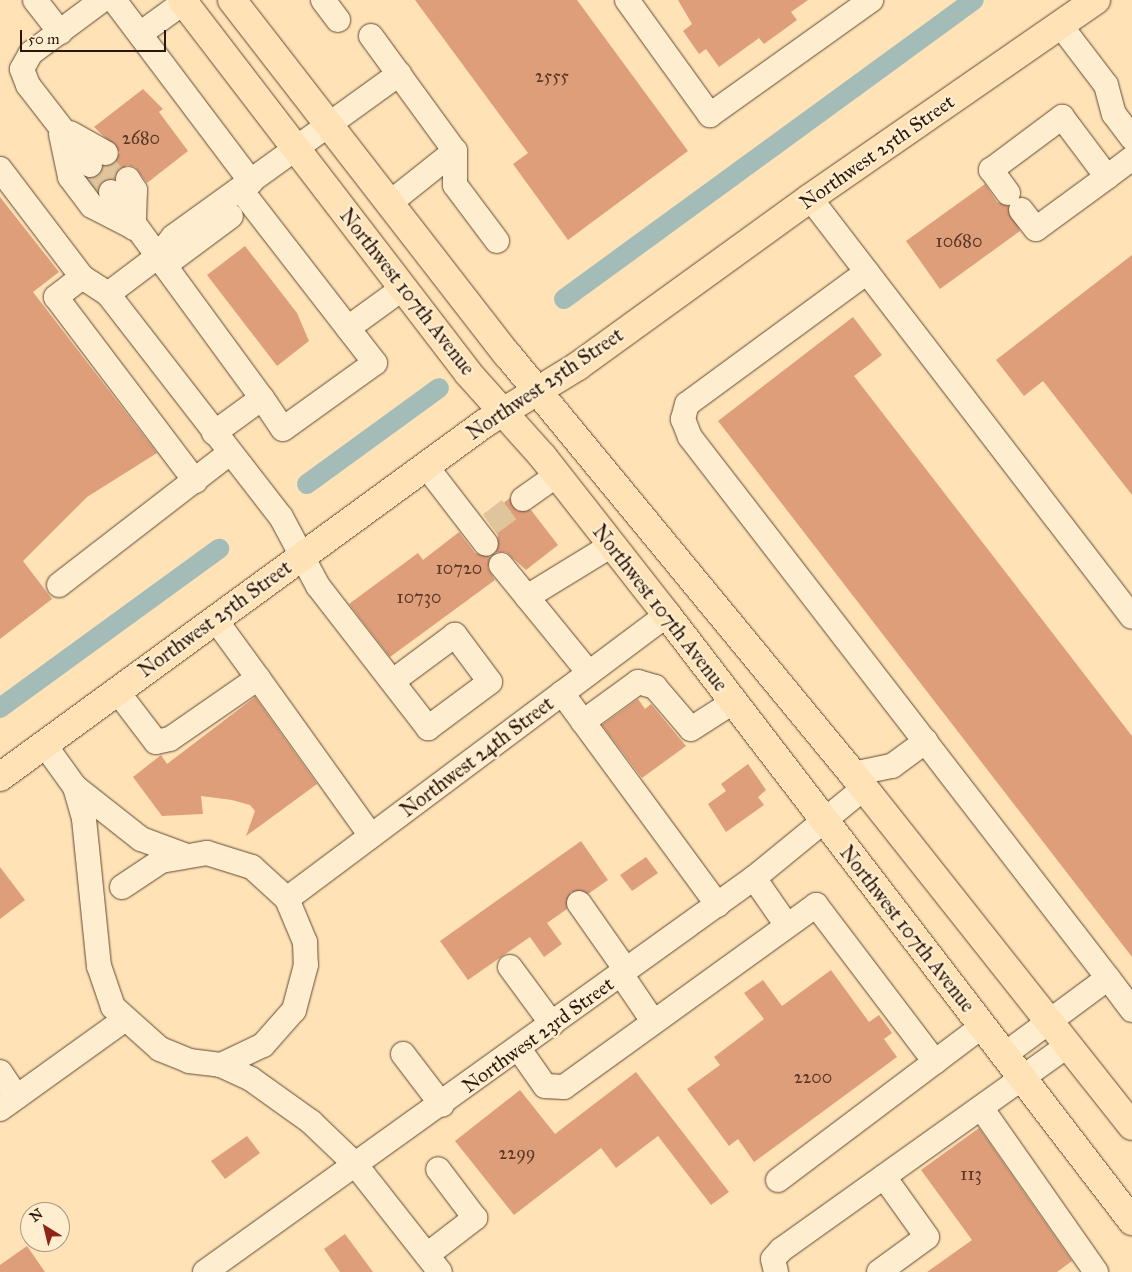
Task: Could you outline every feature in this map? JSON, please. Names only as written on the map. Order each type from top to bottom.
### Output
[{"type":"main road","name":"Northwest 107th Avenue","points":[[232,0],[539,391],[859,781],[1132,1126]]},
{"type":"main road","name":"Northwest 25th Street","points":[[0,777],[426,466],[504,412],[539,391],[810,198],[1096,0]]},
{"type":"main road","name":"Northwest 107th Avenue","points":[[183,1],[468,372],[556,475],[667,615],[1132,1221]]},
{"type":"street","points":[[35,0],[60,32]]},
{"type":"street","points":[[95,162],[60,127],[22,69],[31,53],[102,0]]},
{"type":"street","points":[[114,0],[140,34],[248,191],[375,363],[283,429],[161,261],[134,228],[115,189]]},
{"type":"street","points":[[323,0],[338,20]]},
{"type":"street","points":[[627,0],[710,115],[845,7],[872,0]]},
{"type":"street","points":[[140,34],[183,1]]},
{"type":"street","points":[[1061,26],[1106,85],[1114,114],[1132,138]]},
{"type":"street","points":[[371,36],[455,151],[455,185],[497,241]]},
{"type":"street","points":[[108,294],[161,261],[173,237],[248,191],[296,148],[399,74]]},
{"type":"street","points":[[1107,178],[1062,117],[991,170],[1036,230],[1107,178],[1132,158]]},
{"type":"street","points":[[60,127],[70,177],[92,206],[134,228]]},
{"type":"street","points":[[391,202],[455,151]]},
{"type":"street","points":[[0,169],[82,277],[108,294],[281,518],[318,586],[393,681]]},
{"type":"street","points":[[810,198],[1132,617]]},
{"type":"street","points":[[867,272],[687,404],[683,419],[690,437],[926,740],[1132,1010]]},
{"type":"street","points":[[82,277],[56,297],[196,481]]},
{"type":"street","points":[[348,328],[403,288]]},
{"type":"street","points":[[214,433],[262,398]]},
{"type":"street","points":[[59,585],[230,453]]},
{"type":"street","points":[[426,466],[484,534]]},
{"type":"street","points":[[523,499],[556,475]]},
{"type":"street","points":[[527,597],[612,545]]},
{"type":"street","points":[[501,566],[589,674]]},
{"type":"street","name":"Northwest 24th Street","points":[[287,899],[667,615]]},
{"type":"street","points":[[215,619],[371,836]]},
{"type":"street","points":[[117,691],[156,742],[170,739],[258,678]]},
{"type":"street","points":[[583,722],[638,682],[655,687],[691,729],[733,702]]},
{"type":"street","points":[[562,693],[718,905]]},
{"type":"street","points":[[859,781],[892,766],[926,740]]},
{"type":"street","points":[[44,744],[75,786],[141,839],[184,855]]},
{"type":"street","name":"Northwest 23rd Street","points":[[205,1272],[355,1164],[442,1105],[754,878],[825,822],[859,781]]},
{"type":"street","points":[[75,786],[90,856],[103,987],[124,1020],[160,1049],[190,1061],[221,1065],[277,1096],[355,1164],[434,1263],[475,1218],[438,1170]]},
{"type":"street","points":[[122,888],[161,861],[184,855],[207,853],[245,864],[272,881],[287,899],[298,919],[306,957],[294,1010],[263,1045],[221,1065]]},
{"type":"street","points":[[754,878],[786,924]]},
{"type":"street","points":[[579,903],[654,1020]]},
{"type":"street","points":[[519,1049],[545,1086],[559,1089],[813,906],[819,907],[935,1062]]},
{"type":"street","points":[[510,967],[552,1024]]},
{"type":"street","points":[[1004,1055],[1108,978]]},
{"type":"street","points":[[0,1072],[9,1103],[124,1020]]},
{"type":"street","points":[[778,1180],[982,1026]]},
{"type":"street","points":[[776,1272],[773,1259],[781,1250],[1023,1080],[1068,1045]]},
{"type":"street","points":[[403,1054],[442,1105]]},
{"type":"street","points":[[982,1109],[1096,1272]]},
{"type":"street","points":[[879,1272],[927,1237],[884,1177]]},
{"type":"building","points":[[415,0],[577,0],[688,151],[568,240],[513,164],[528,153]]},
{"type":"building","points":[[678,0],[808,0],[791,12],[797,20],[764,44],[759,38],[719,67],[706,49],[699,54],[683,31],[692,24]]},
{"type":"building","points":[[143,89],[163,109],[159,112],[188,151],[147,183],[135,167],[127,165],[114,179],[103,181],[98,191],[88,178],[113,164],[120,152],[94,127]]},
{"type":"building","points":[[985,184],[997,202],[1008,206],[1020,231],[940,289],[906,241]]},
{"type":"building","points":[[0,197],[59,272],[33,292],[157,453],[87,497],[23,561],[52,599],[0,639]]},
{"type":"building","points":[[245,246],[297,313],[309,341],[277,366],[207,275]]},
{"type":"building","points":[[1132,255],[1132,495],[1043,381],[1024,396],[996,360]]},
{"type":"building","points":[[853,317],[882,355],[854,376],[1132,736],[1132,957],[718,421]]},
{"type":"building","points":[[510,498],[517,511],[531,510],[558,545],[526,570],[506,552],[496,552],[498,535],[485,517]]},
{"type":"building","points":[[459,532],[475,553],[491,557],[488,568],[495,580],[390,657],[349,604],[418,553],[423,560]]},
{"type":"building","points":[[255,697],[317,784],[246,836],[255,811],[250,805],[232,800],[201,796],[203,814],[162,816],[133,777],[161,755],[167,764]]},
{"type":"building","points":[[638,699],[645,709],[651,704],[686,746],[642,778],[602,725]]},
{"type":"building","points":[[748,764],[766,790],[758,797],[764,805],[726,832],[708,804],[726,791],[721,784]]},
{"type":"building","points":[[581,841],[608,880],[588,894],[571,892],[567,909],[547,923],[562,944],[544,957],[530,937],[468,980],[440,941]]},
{"type":"building","points":[[646,857],[658,873],[632,891],[620,875]]},
{"type":"building","points":[[0,867],[25,900],[0,919]]},
{"type":"building","points":[[831,970],[869,1022],[879,1015],[892,1033],[884,1039],[897,1057],[754,1162],[738,1139],[729,1146],[687,1089],[720,1065],[714,1057],[764,1019],[744,993],[763,980],[782,1006]]},
{"type":"building","points":[[636,1072],[729,1192],[711,1205],[658,1136],[616,1168],[601,1148],[514,1215],[455,1141],[520,1090],[555,1134]]},
{"type":"building","points":[[979,1128],[1072,1261],[1057,1272],[927,1272],[972,1240],[921,1170]]},
{"type":"building","points":[[247,1136],[260,1153],[225,1179],[211,1161]]},
{"type":"building","points":[[345,1234],[373,1272],[340,1272],[324,1249]]},
{"type":"building","points":[[20,1251],[31,1252],[45,1272],[0,1272],[0,1265]]},
{"type":"waterway","points":[[564,299],[974,0]]},
{"type":"waterway","points":[[307,484],[439,388]]},
{"type":"waterway","points":[[0,708],[219,549]]},
{"type":"tunnel","points":[[99,159],[120,185]]},
{"type":"tunnel","points":[[83,171],[103,198]]},
{"type":"tunnel","points":[[490,524],[523,499]]}]
